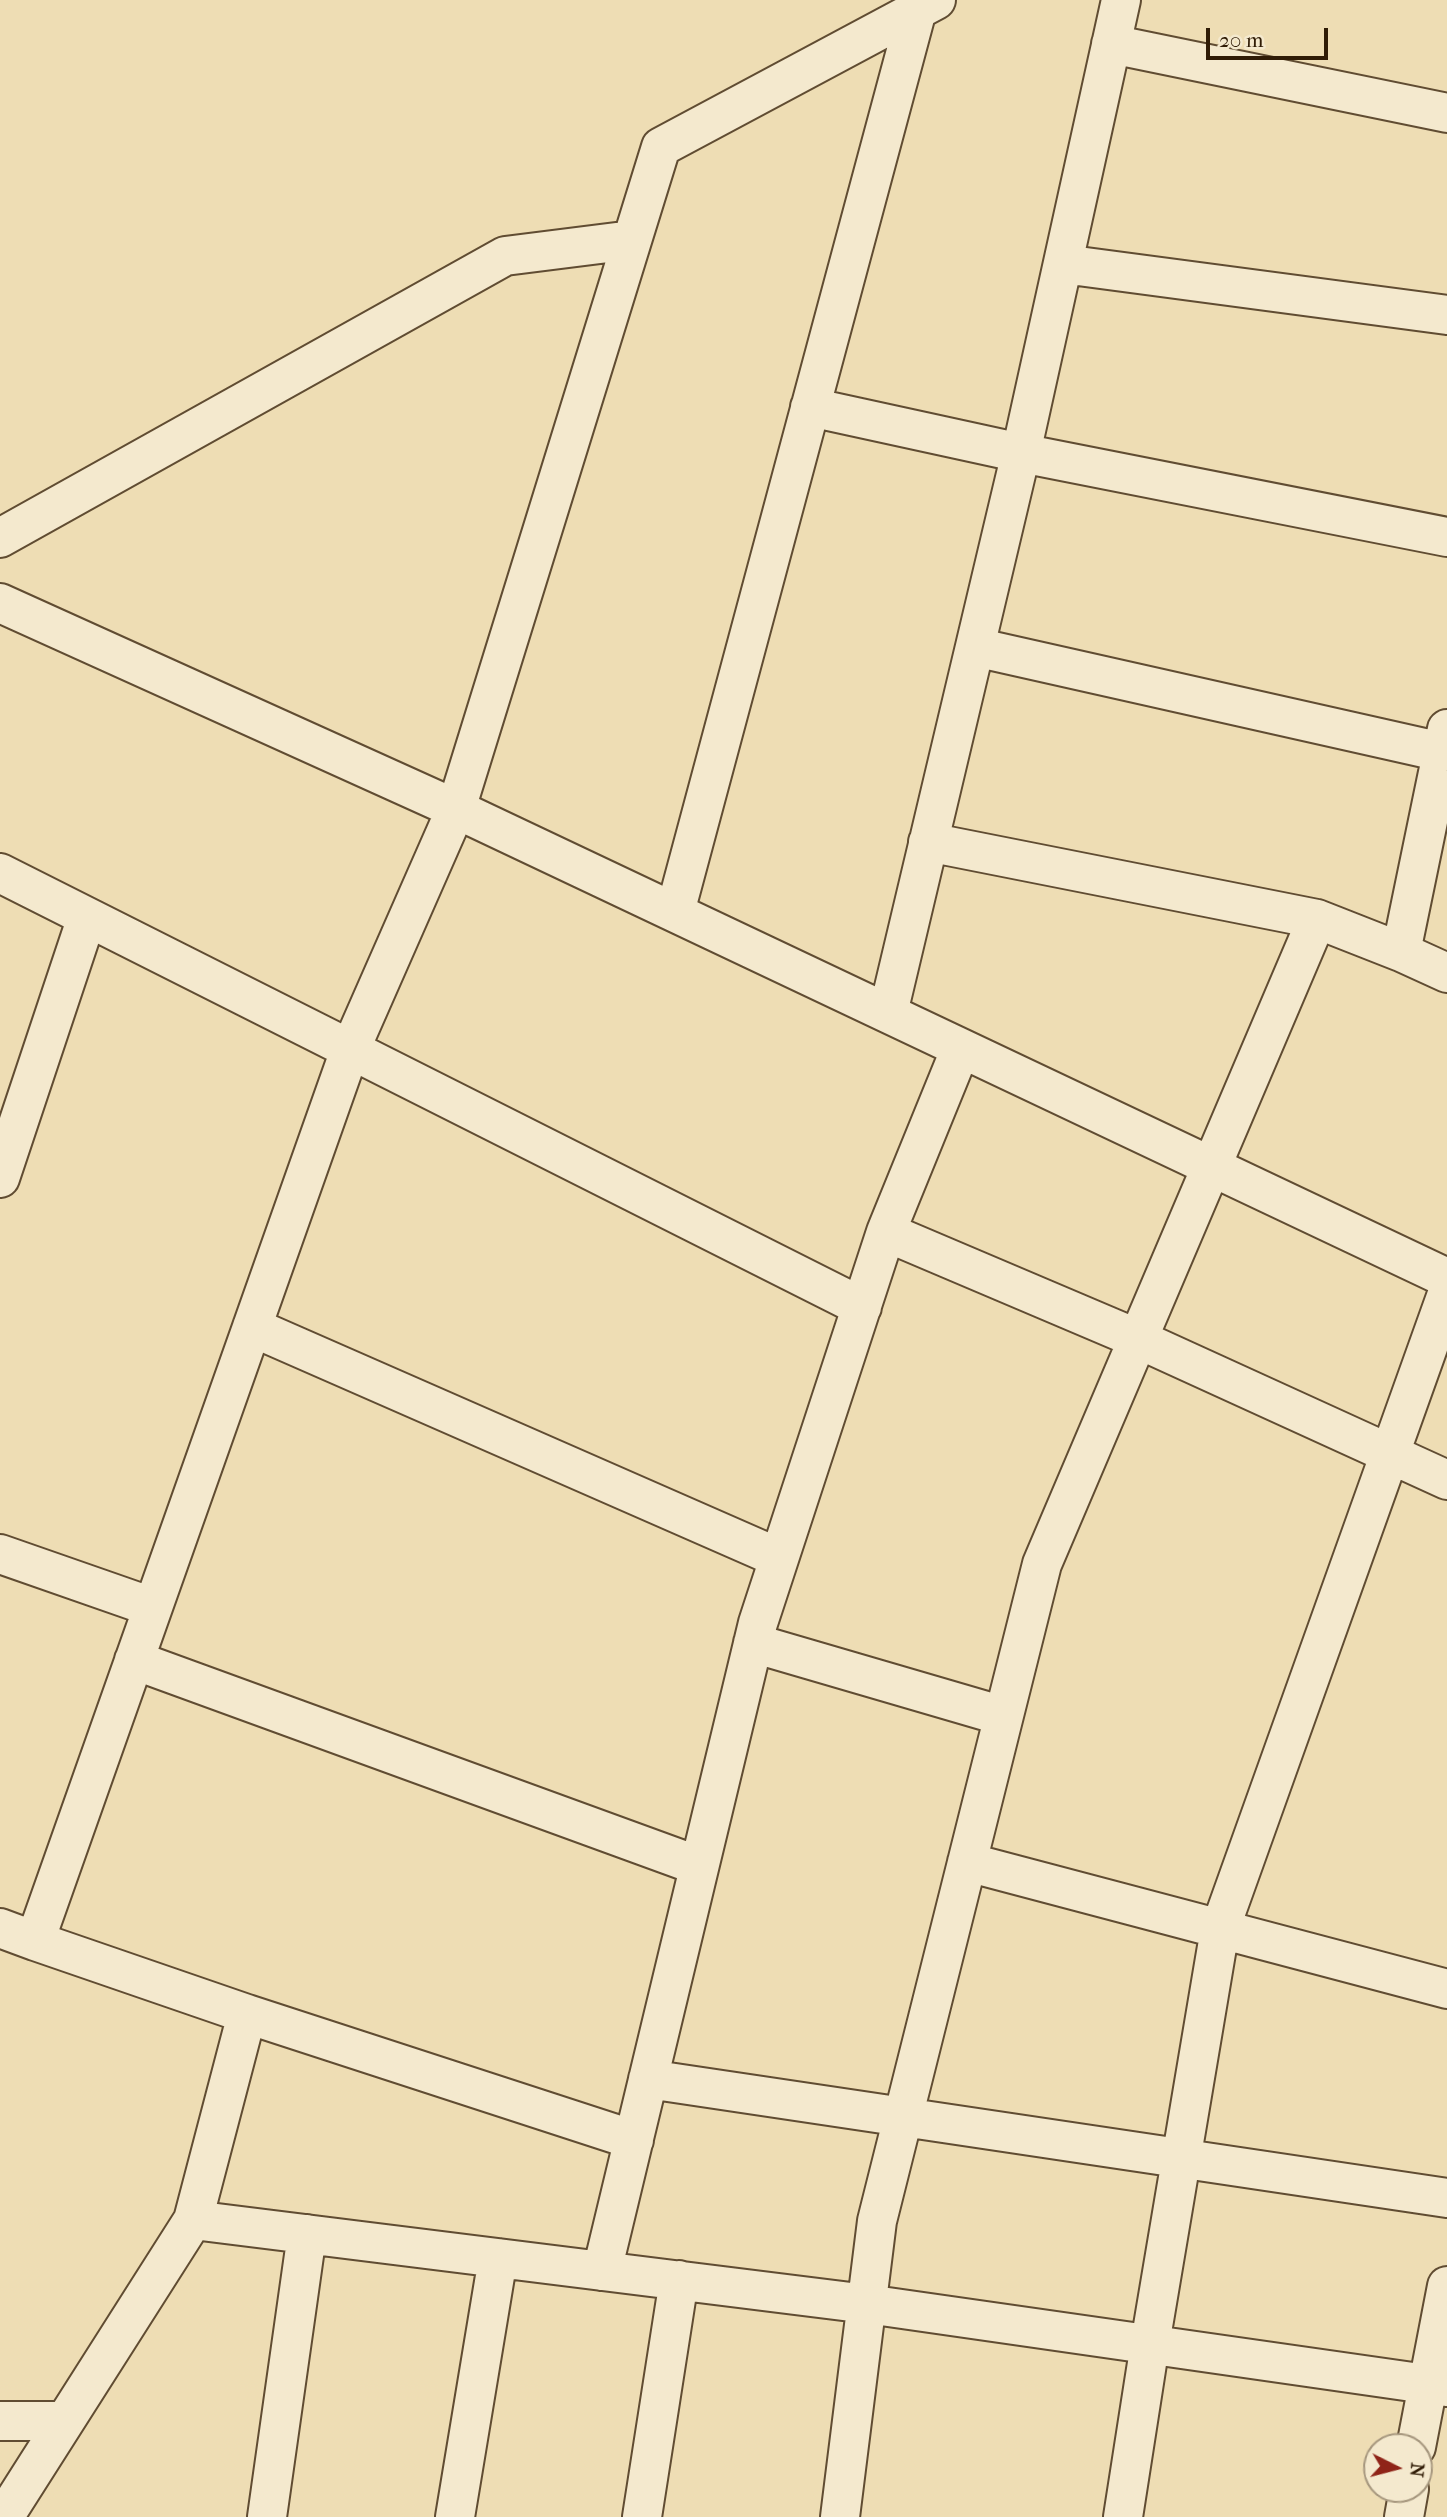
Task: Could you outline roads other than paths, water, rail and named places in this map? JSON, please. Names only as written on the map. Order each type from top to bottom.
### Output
[{"type":"street","points":[[888,1013],[1021,453],[1121,0]]},
{"type":"street","points":[[634,2140],[247,2014],[17,1935],[134,1660],[350,1050],[456,809],[661,147],[927,5]]},
{"type":"street","points":[[675,912],[810,407],[927,5]]},
{"type":"street","points":[[1111,44],[1447,113]]},
{"type":"street","points":[[0,538],[505,256],[632,240]]},
{"type":"street","points":[[1063,264],[1447,315]]},
{"type":"street","points":[[810,407],[1021,453],[1447,537]]},
{"type":"street","points":[[0,603],[456,809],[1447,1278]]},
{"type":"street","points":[[975,647],[1445,741],[1401,952]]},
{"type":"street","points":[[928,842],[1317,919],[1447,973]]},
{"type":"street","points":[[0,873],[862,1307]]},
{"type":"street","points":[[0,1178],[87,917]]},
{"type":"street","points":[[840,2517],[877,2221],[1042,1564],[1317,919]]},
{"type":"street","points":[[602,2271],[753,1643],[886,1232],[961,1048]]},
{"type":"street","points":[[886,1232],[1138,1339],[1447,1480]]},
{"type":"street","points":[[1123,2517],[1220,1929],[1447,1294]]},
{"type":"street","points":[[252,1327],[779,1558]]},
{"type":"street","points":[[0,1554],[152,1608]]},
{"type":"street","points":[[753,1643],[1003,1716]]},
{"type":"street","points":[[134,1660],[699,1866]]},
{"type":"street","points":[[967,1862],[1447,1989]]},
{"type":"street","points":[[4,2517],[193,2220],[247,2014]]},
{"type":"street","points":[[648,2079],[904,2115],[1447,2198]]},
{"type":"street","points":[[193,2220],[866,2304],[1437,2385]]},
{"type":"street","points":[[267,2517],[307,2234]]},
{"type":"street","points":[[455,2517],[498,2258]]},
{"type":"street","points":[[642,2517],[679,2280]]},
{"type":"street","points":[[1421,2433],[1437,2385],[1447,2286]]},
{"type":"street","points":[[0,2421],[65,2421]]}]
